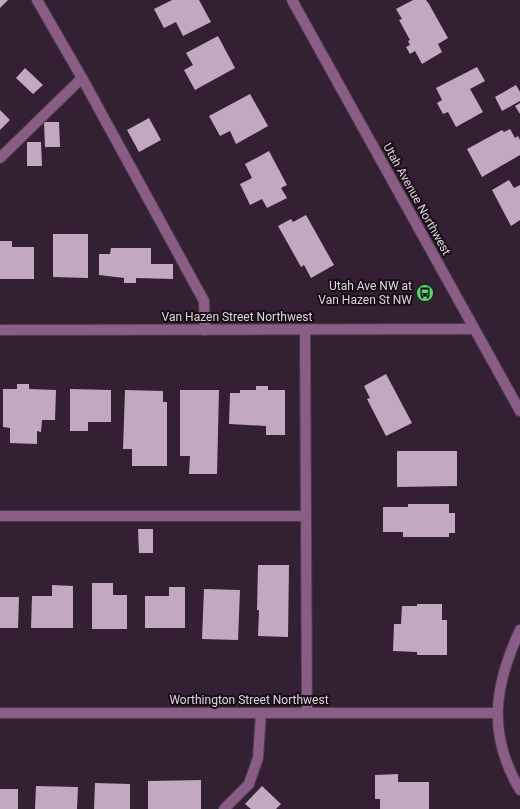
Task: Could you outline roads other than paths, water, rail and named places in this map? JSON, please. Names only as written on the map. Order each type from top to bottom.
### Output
[{"type":"street","points":[[37,0],[82,78],[204,301],[205,330]]},
{"type":"street","name":"Utah Avenue Northwest","points":[[292,0],[520,411]]},
{"type":"street","points":[[0,158],[82,78]]},
{"type":"street","name":"Van Hazen Street Northwest","points":[[0,330],[474,329]]},
{"type":"street","points":[[305,330],[307,713]]},
{"type":"street","points":[[0,516],[306,516]]},
{"type":"street","points":[[520,630],[499,686],[497,713],[506,756],[520,790]]},
{"type":"street","name":"Worthington Street Northwest","points":[[0,713],[497,713]]},
{"type":"street","points":[[224,809],[249,784],[258,758],[261,713]]},
{"type":"place","name":"Utah Ave NW at Van Hazen St NW","points":[[425,293]]}]
